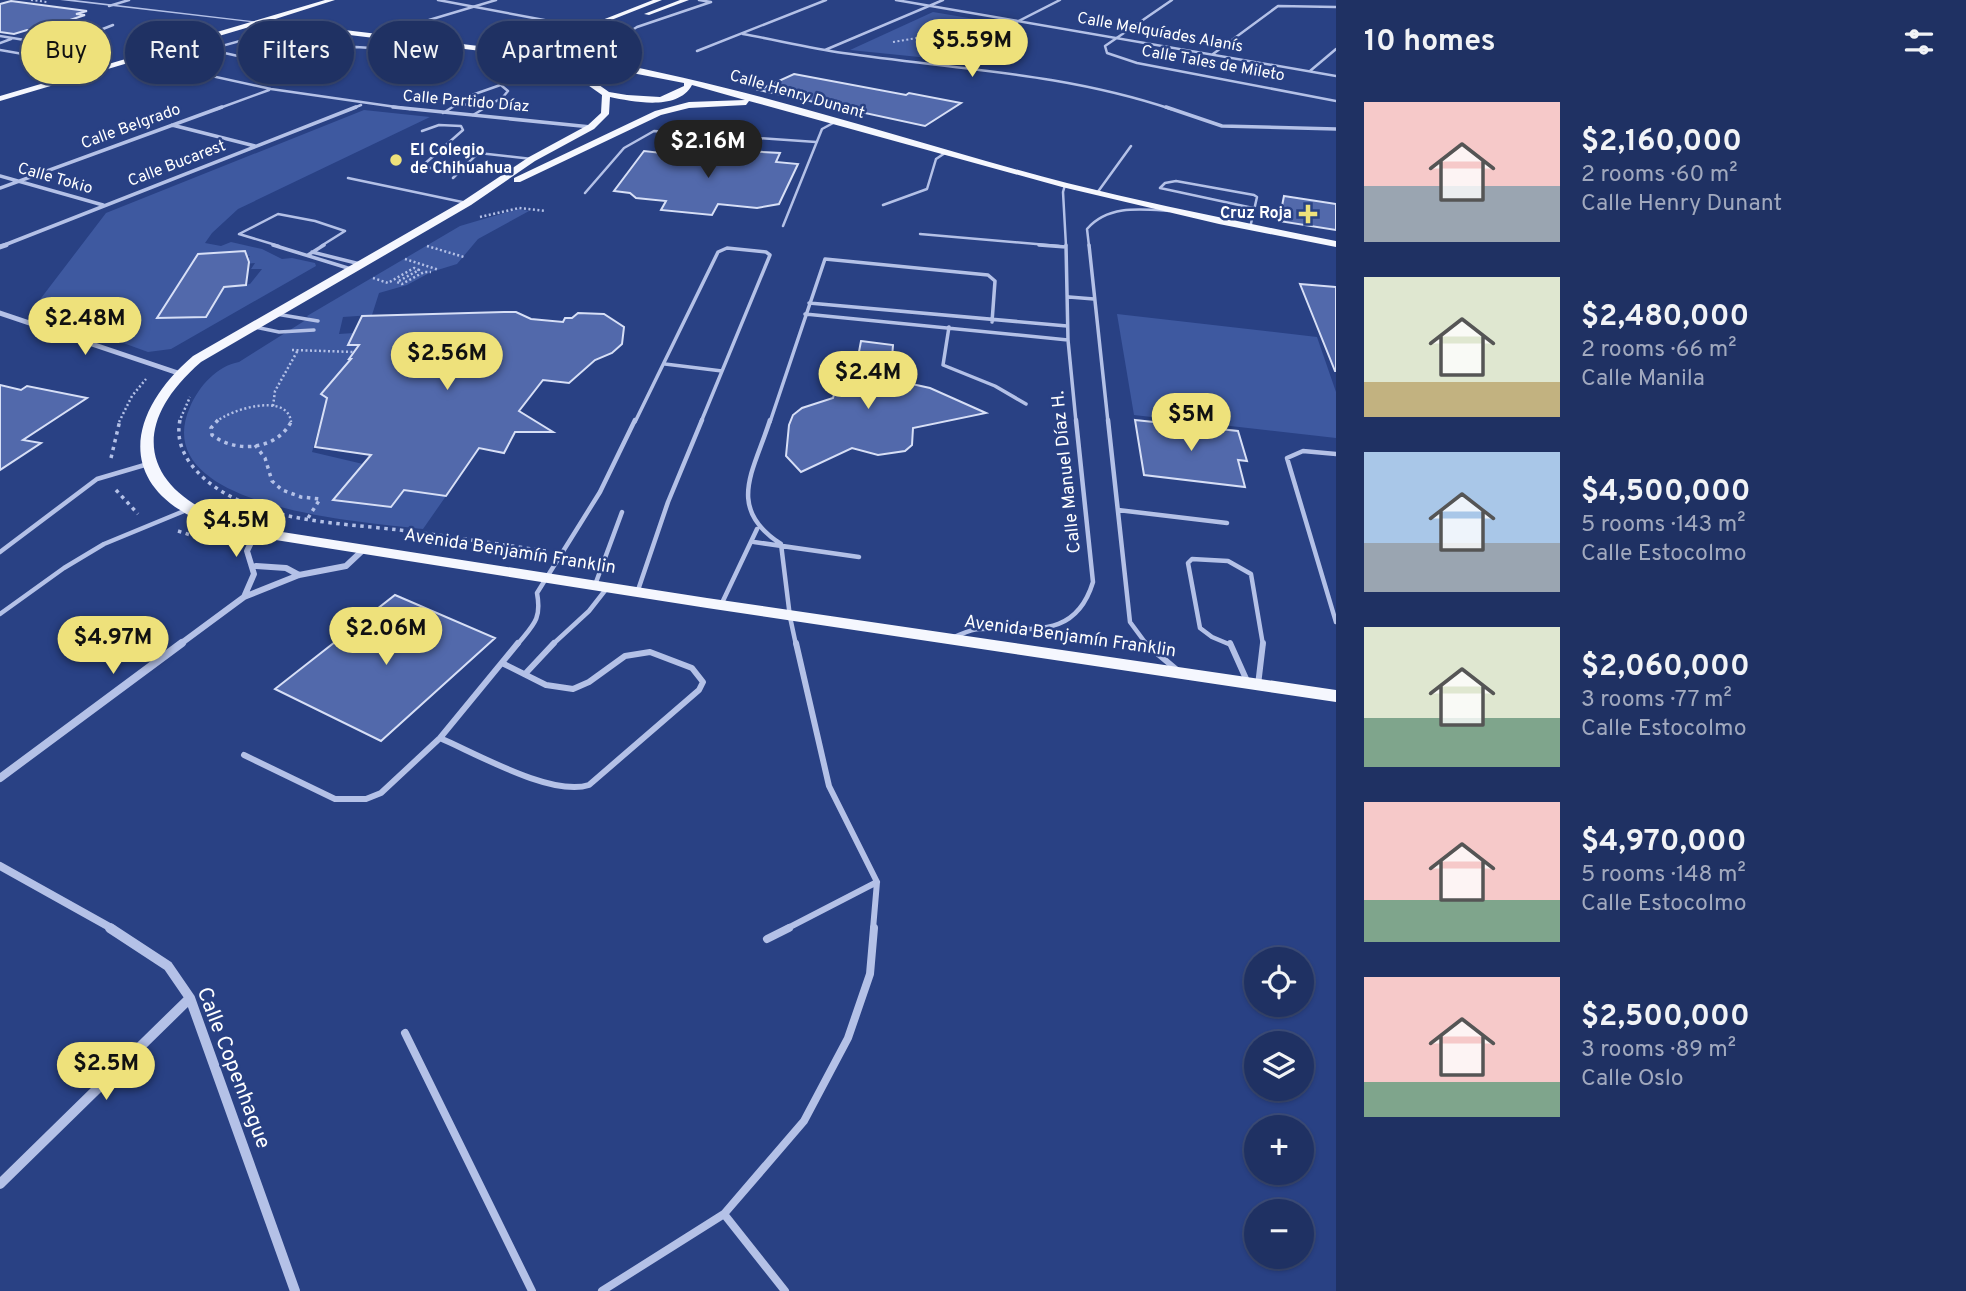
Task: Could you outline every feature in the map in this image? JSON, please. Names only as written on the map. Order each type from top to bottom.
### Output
[{"type":"main road","points":[[262,21],[332,0]]},
{"type":"main road","points":[[605,21],[659,0]]},
{"type":"main road","points":[[632,21],[686,0]]},
{"type":"main road","name":"Calle Henry Dunant","points":[[354,33],[477,48]]},
{"type":"main road","name":"Calle Henry Dunant","points":[[642,71],[688,80],[1065,185],[1175,212],[1336,246]]},
{"type":"main road","points":[[592,84],[606,94],[636,99],[663,99],[683,92],[688,87],[688,80]]},
{"type":"main road","points":[[0,99],[50,84]]},
{"type":"main road","points":[[148,464],[145,440],[151,415],[161,393],[178,373],[467,203],[532,159],[591,127],[605,114],[606,94]]},
{"type":"main road","points":[[481,194],[527,176],[646,118],[671,109],[720,103],[771,104]]},
{"type":"main road","name":"Avenida Benjamín Franklin","points":[[148,464],[171,495],[189,509],[219,522],[256,532],[790,617],[1336,696]]},
{"type":"street","points":[[109,6],[129,0]]},
{"type":"street","points":[[429,20],[496,0]]},
{"type":"street","points":[[697,51],[826,0]]},
{"type":"street","name":"Calle Melquíades Alanís","points":[[896,0],[1336,76]]},
{"type":"street","points":[[825,50],[943,0]]},
{"type":"street","points":[[936,63],[1060,0]]},
{"type":"street","points":[[1114,37],[1172,0]]},
{"type":"street","points":[[60,2],[238,22]]},
{"type":"street","points":[[1213,54],[1274,7],[1336,7]]},
{"type":"street","points":[[743,34],[825,50],[1021,73],[1093,86],[1130,95],[1222,126],[1336,129]]},
{"type":"street","name":"Calle Tales de Mileto","points":[[1114,37],[1105,46],[1105,50],[1125,60],[1336,101]]},
{"type":"street","points":[[1310,71],[1336,49]]},
{"type":"street","name":"Calle Partido Díaz","points":[[224,79],[362,104],[591,127]]},
{"type":"street","name":"Calle Belgrado","points":[[0,188],[271,89]]},
{"type":"street","name":"Calle Bucarest","points":[[0,247],[362,104]]},
{"type":"street","points":[[172,125],[256,146]]},
{"type":"street","name":"Calle Tokio","points":[[0,176],[103,205]]},
{"type":"street","points":[[0,313],[178,373]]},
{"type":"street","points":[[0,318],[7,316]]},
{"type":"street","points":[[244,597],[254,579],[256,566],[247,551],[256,532]]},
{"type":"street","points":[[0,778],[244,597],[299,575],[346,566],[363,550]]},
{"type":"street","points":[[256,566],[286,568],[299,575]]},
{"type":"street","name":"Calle Copenhague","points":[[0,866],[134,941],[168,966],[191,998],[295,1291]]},
{"type":"street","points":[[0,1184],[191,998]]},
{"type":"lane","points":[[438,0],[550,21]]},
{"type":"lane","points":[[642,25],[710,2],[699,0]]},
{"type":"lane","points":[[0,36],[21,39]]},
{"type":"lane","points":[[0,43],[14,38]]},
{"type":"lane","points":[[356,47],[368,47]]},
{"type":"lane","points":[[0,50],[21,54]]},
{"type":"lane","points":[[443,113],[472,95],[506,84]]},
{"type":"lane","points":[[473,116],[508,91],[502,86]]},
{"type":"lane","points":[[458,104],[487,106]]},
{"type":"lane","points":[[783,226],[822,129],[835,122]]},
{"type":"lane","points":[[422,131],[439,125],[461,126],[463,130],[421,167],[461,171]]},
{"type":"lane","points":[[585,193],[622,150],[642,135],[653,131],[816,142]]},
{"type":"lane","points":[[1097,193],[1132,146]]},
{"type":"lane","points":[[443,149],[532,159]]},
{"type":"lane","points":[[883,205],[927,188],[936,159],[945,153]]},
{"type":"lane","points":[[453,178],[477,154]]},
{"type":"lane","points":[[348,178],[467,203]]},
{"type":"lane","points":[[1250,228],[1255,216],[1253,208],[1257,197],[1176,181],[1165,183],[1160,188],[1253,208]]},
{"type":"lane","name":"Calle Manuel Díaz H.","points":[[945,640],[977,629],[1029,631],[1067,622],[1087,602],[1093,582],[1067,326],[1069,297],[1063,192],[1065,185]]},
{"type":"lane","points":[[1175,212],[1114,212],[1092,222],[1087,229],[1130,622],[1146,644],[1182,675]]},
{"type":"lane","points":[[311,253],[345,231],[315,221],[278,214],[239,234],[356,267]]},
{"type":"lane","points":[[920,234],[1066,247]]},
{"type":"lane","points":[[244,755],[335,799],[350,801],[381,793],[440,738],[537,620],[540,610],[537,593],[600,492],[718,252],[727,248],[766,252],[770,255],[668,502],[637,593]]},
{"type":"lane","points":[[311,253],[356,267]]},
{"type":"lane","points":[[781,544],[757,529],[748,512],[746,495],[821,262],[830,258],[988,275],[995,281],[992,321]]},
{"type":"lane","points":[[1069,297],[1094,299]]},
{"type":"lane","points":[[809,303],[1067,326]]},
{"type":"lane","points":[[866,309],[867,320]]},
{"type":"lane","points":[[276,314],[318,321]]},
{"type":"lane","points":[[805,314],[1068,340]]},
{"type":"lane","points":[[951,317],[943,365],[995,386],[1026,404]]},
{"type":"lane","points":[[1030,324],[1030,336]]},
{"type":"lane","points":[[253,327],[279,332],[314,330]]},
{"type":"lane","points":[[665,364],[722,371]]},
{"type":"lane","points":[[1336,454],[1300,451],[1287,458],[1336,622]]},
{"type":"lane","points":[[0,552],[97,479],[148,464]]},
{"type":"lane","points":[[0,614],[73,562],[106,543],[159,525],[189,509]]},
{"type":"lane","points":[[1118,510],[1227,523]]},
{"type":"lane","points":[[525,674],[538,656],[598,603],[622,512]]},
{"type":"lane","points":[[721,606],[754,542],[757,529]]},
{"type":"lane","points":[[754,542],[859,556]]},
{"type":"lane","points":[[602,1291],[724,1214],[804,1121],[848,1038],[870,974],[877,882],[829,786],[790,617],[781,544]]},
{"type":"lane","points":[[1192,559],[1228,561],[1251,574],[1264,649],[1253,684],[1230,643],[1212,637],[1200,628],[1188,563],[1192,559]]},
{"type":"lane","points":[[440,738],[553,787],[577,789],[589,785],[699,690],[703,682],[700,674],[692,668],[652,651],[639,650],[618,659],[584,685],[575,688],[554,687],[502,663]]},
{"type":"lane","points":[[766,939],[877,882]]},
{"type":"lane","points":[[405,1033],[532,1291]]},
{"type":"lane","points":[[724,1214],[785,1291]]},
{"type":"path","points":[[31,0],[60,2]]},
{"type":"path","points":[[930,6],[934,11],[925,58],[936,63]]},
{"type":"path","points":[[888,43],[964,30]]},
{"type":"path","points":[[477,218],[524,205],[546,211]]},
{"type":"path","points":[[435,238],[423,245],[464,257]]},
{"type":"path","points":[[412,251],[400,258],[439,270]]},
{"type":"path","points":[[379,271],[369,277],[388,283],[414,268],[419,270],[397,282],[402,284],[424,272],[431,272]]},
{"type":"path","points":[[284,349],[354,352]]},
{"type":"path","points":[[273,406],[275,391],[298,350]]},
{"type":"path","points":[[157,368],[129,402],[116,426],[109,474],[117,494],[136,513],[159,525],[207,540]]},
{"type":"path","points":[[194,389],[181,412],[177,437],[188,463],[204,481],[227,495],[251,505],[308,518],[561,553]]},
{"type":"path","points":[[273,406],[289,414],[292,419],[291,426],[277,438],[255,445],[226,445],[217,441],[211,428],[223,415],[248,407],[273,406]]},
{"type":"path","points":[[255,445],[265,458],[272,481],[282,490],[301,497],[320,499],[308,518]]},
{"type":"shaded area","points":[[933,12],[998,23],[929,58],[850,50]]},
{"type":"shaded area","points":[[364,110],[430,117],[238,209],[205,243],[221,246],[231,242],[262,249],[282,259],[292,258],[315,263],[316,266],[171,349],[148,352],[32,310],[106,213]],"holes":[[[245,251],[246,254],[242,257],[250,256],[245,264],[255,263],[251,269],[262,269],[250,284],[224,287],[206,317],[157,318],[199,254]]]},
{"type":"shaded area","points":[[518,209],[529,211],[478,239],[457,264],[431,272],[407,285],[379,293],[372,315],[343,317],[339,334],[354,333],[349,345],[366,346],[354,352],[349,359],[383,363],[339,373],[321,393],[327,398],[312,452],[363,464],[334,500],[391,507],[404,490],[446,496],[423,529],[312,514],[268,504],[229,489],[199,468],[185,441],[190,407],[198,392],[216,372],[239,362],[309,318],[307,316],[460,226]]},
{"type":"shaded area","points":[[1117,314],[1317,337],[1336,392],[1336,438],[1134,415]]},
{"type":"building","points":[[11,1],[87,11],[76,14],[85,15],[67,21],[21,21],[21,32],[14,34],[0,32],[0,4]]},
{"type":"building","points":[[794,74],[961,103],[925,126],[759,90]]},
{"type":"building","points":[[670,148],[745,154],[747,151],[780,153],[776,162],[798,164],[779,204],[757,208],[718,204],[712,215],[661,210],[666,201],[636,198],[630,193],[614,191],[644,151],[670,154]]},
{"type":"building","name":"Cruz Roja","points":[[1284,196],[1336,204],[1336,230],[1279,221]]},
{"type":"building","points":[[245,251],[249,262],[246,285],[224,287],[206,317],[157,318],[198,254]]},
{"type":"building","points":[[1300,284],[1336,287],[1336,371],[1335,371]]},
{"type":"building","points":[[516,312],[531,319],[563,322],[565,318],[572,318],[578,313],[604,314],[624,327],[622,344],[612,353],[595,360],[569,383],[543,380],[519,411],[553,432],[515,432],[504,453],[479,448],[446,496],[404,490],[391,507],[333,500],[371,455],[315,447],[327,398],[321,394],[351,359],[359,345],[348,345],[362,316]]},
{"type":"building","points":[[861,341],[893,345],[892,358],[901,359],[898,381],[930,388],[986,413],[913,428],[912,445],[905,451],[878,455],[852,448],[801,472],[786,456],[789,425],[793,415],[802,408],[833,398],[846,355],[858,357]]},
{"type":"building","points":[[0,385],[21,390],[27,386],[87,398],[23,440],[41,443],[0,470]]},
{"type":"building","points":[[1135,420],[1238,431],[1247,461],[1238,460],[1245,487],[1144,475]]},
{"type":"building","points":[[395,595],[495,638],[381,741],[275,689]]},
{"type":"place","name":"El Colegio de Chihuahua","points":[[396,160]]},
{"type":"place","name":"Cruz Roja","points":[[1308,214]]}]
